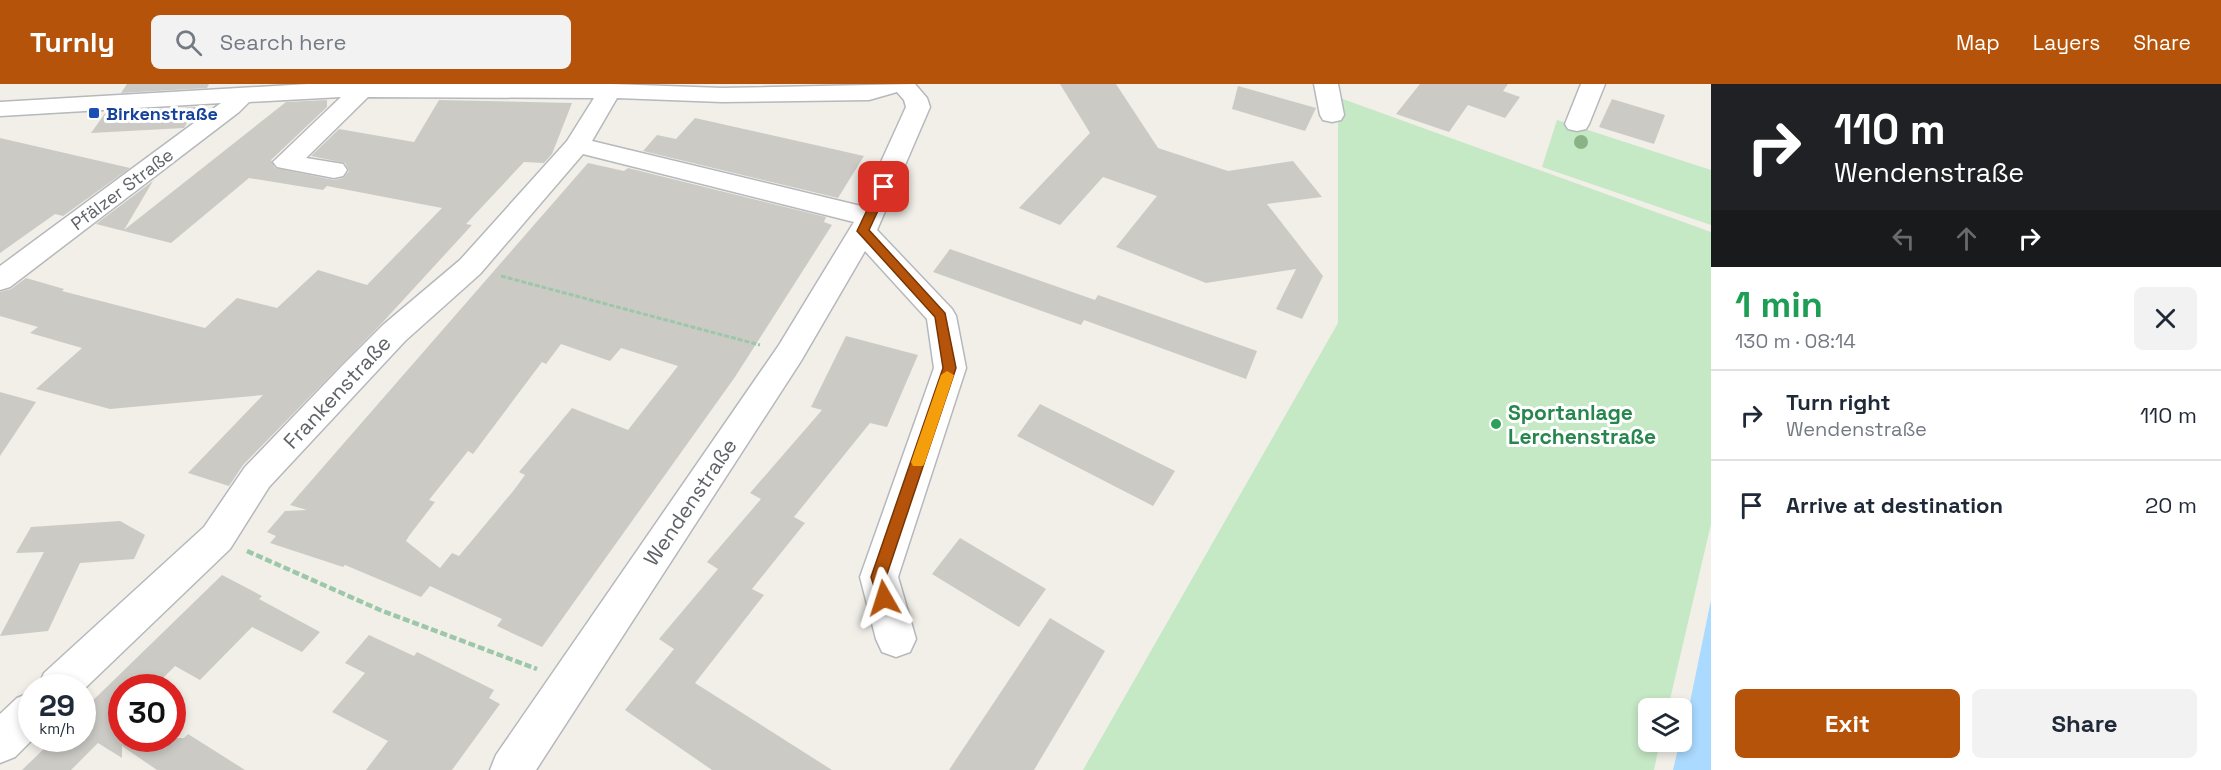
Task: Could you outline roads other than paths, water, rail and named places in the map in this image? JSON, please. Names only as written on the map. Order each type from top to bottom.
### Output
[{"type":"street","points":[[0,109],[242,95],[327,87],[361,91],[610,91],[722,95],[869,93],[900,84]]},
{"type":"street","name":"Wendenstraße","points":[[511,770],[790,353],[866,224],[918,107],[915,98],[900,84]]},
{"type":"street","points":[[1326,84],[1332,115]]},
{"type":"street","points":[[1577,124],[1593,84]]},
{"type":"street","points":[[334,170],[286,162],[361,91]]},
{"type":"street","name":"Frankenstraße","points":[[72,674],[217,538],[257,477],[353,374],[394,333],[470,267],[577,145],[610,91]]},
{"type":"street","name":"Pfälzer Straße","points":[[0,280],[222,114],[242,95]]},
{"type":"street","points":[[577,145],[866,224],[941,316],[950,368],[879,577],[896,639]]},
{"type":"street","points":[[0,742],[18,725]]},
{"type":"water","points":[[1711,600],[1711,770],[1673,770],[1677,752],[1692,752],[1691,698]]},
{"type":"place","name":"Birkenstraße","points":[[94,113]]},
{"type":"place","name":"Sportanlage Lerchenstraße","points":[[1496,424]]}]
